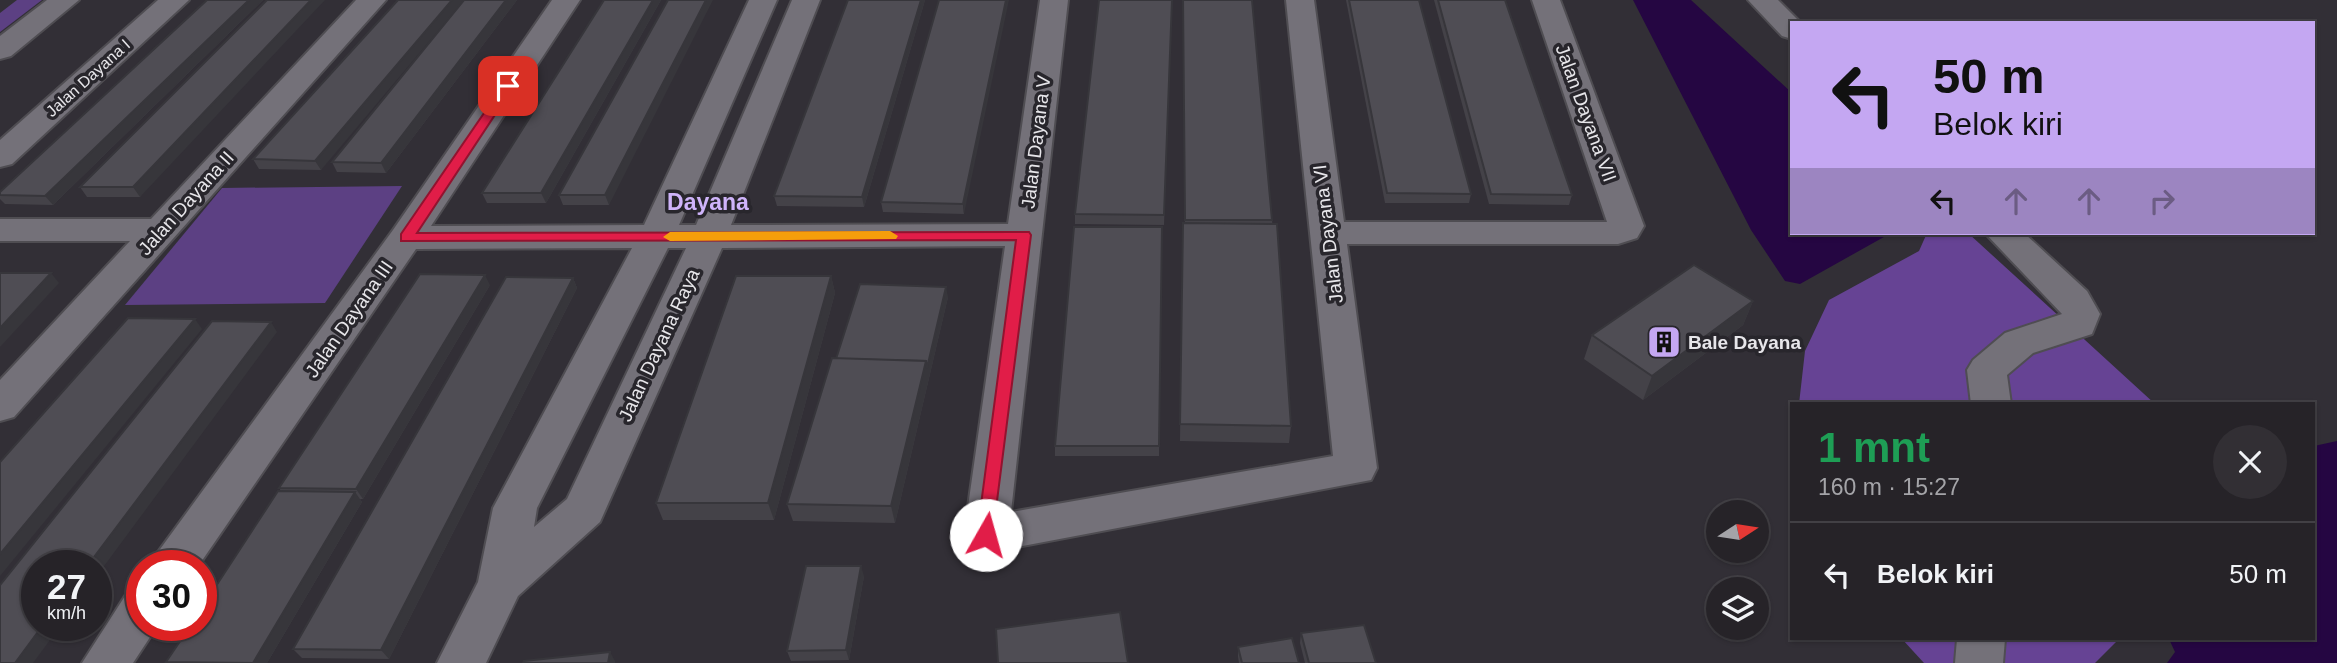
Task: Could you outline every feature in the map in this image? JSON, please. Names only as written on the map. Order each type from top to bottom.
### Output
[{"type":"street","points":[[0,50],[65,0]]},
{"type":"street","name":"Jalan Dayana I","points":[[0,157],[175,0]]},
{"type":"street","name":"Jalan Dayana II","points":[[0,406],[372,0]]},
{"type":"street","name":"Jalan Dayana III","points":[[185,550],[406,238],[566,0]]},
{"type":"street","name":"Jalan Dayana Raya","points":[[461,663],[501,583],[515,508],[656,237],[763,0]]},
{"type":"street","name":"Jalan Dayana Raya","points":[[501,583],[584,509],[709,236],[806,0]]},
{"type":"street","name":"Jalan Dayana V","points":[[986,535],[1054,0]]},
{"type":"street","name":"Jalan Dayana VI","points":[[986,535],[1356,468],[1300,0]]},
{"type":"street","name":"Jalan Dayana VII","points":[[1328,233],[1618,233],[1626,226],[1546,0]]},
{"type":"street","points":[[1762,0],[1790,28]]},
{"type":"street","points":[[0,230],[161,230]]},
{"type":"street","points":[[406,238],[1024,235]]},
{"type":"street","points":[[1991,402],[1987,370],[2019,343],[2078,325],[2081,314],[2074,300],[2005,235]]},
{"type":"street","points":[[106,663],[126,634]]},
{"type":"street","points":[[1979,663],[1981,640]]},
{"type":"shaded area","points":[[17,0],[42,0],[0,32],[0,13]]},
{"type":"shaded area","points":[[1633,0],[1691,0],[1790,91],[1790,235],[1887,235],[1800,284],[1785,281],[1751,230]]},
{"type":"shaded area","points":[[402,186],[325,303],[125,305],[222,188]]},
{"type":"shaded area","points":[[1926,235],[1970,235],[2153,402],[1799,402],[1805,351],[1829,300],[1919,251]]},
{"type":"shaded area","points":[[2337,441],[2337,663],[2167,663],[2175,652],[2169,640],[2315,640],[2315,446]]},
{"type":"shaded area","points":[[1903,640],[2118,640],[2095,663],[1924,663]]},
{"type":"building","points":[[207,0],[249,0],[45,196],[0,195],[0,192]]},
{"type":"building","points":[[267,0],[311,0],[133,187],[80,187]]},
{"type":"building","points":[[398,0],[452,0],[315,161],[253,159]]},
{"type":"building","points":[[464,0],[506,0],[381,163],[332,162]]},
{"type":"building","points":[[604,0],[653,0],[541,193],[482,193]]},
{"type":"building","points":[[668,0],[706,0],[605,195],[559,195]]},
{"type":"building","points":[[848,0],[921,0],[862,197],[774,196]]},
{"type":"building","points":[[939,0],[1006,0],[963,204],[881,202]]},
{"type":"building","points":[[1099,0],[1172,0],[1164,215],[1075,214]]},
{"type":"building","points":[[1183,0],[1252,0],[1272,220],[1185,220]]},
{"type":"building","points":[[1349,0],[1419,0],[1471,194],[1387,193]]},
{"type":"building","points":[[1438,0],[1505,0],[1572,195],[1491,194]]},
{"type":"building","points":[[1183,223],[1277,224],[1291,426],[1180,424]]},
{"type":"building","points":[[1074,227],[1162,227],[1159,446],[1055,446]]},
{"type":"building","name":"Bale Dayana","points":[[1694,265],[1753,301],[1652,376],[1592,335]]},
{"type":"building","points":[[0,273],[51,273],[0,328]]},
{"type":"building","points":[[420,274],[485,275],[356,489],[279,488]]},
{"type":"building","points":[[736,276],[831,276],[768,503],[656,503]]},
{"type":"building","points":[[506,277],[573,278],[381,650],[293,649]]},
{"type":"building","points":[[860,284],[946,287],[927,368],[926,361],[836,359]]},
{"type":"building","points":[[128,318],[195,319],[0,554],[0,462]]},
{"type":"building","points":[[212,321],[271,322],[99,550],[28,550]]},
{"type":"building","points":[[832,358],[926,361],[891,506],[787,504]]},
{"type":"building","points":[[278,491],[355,492],[253,663],[166,662],[180,641],[217,641],[217,584]]},
{"type":"building","points":[[21,559],[21,641],[31,641],[15,663],[0,663],[0,585]]},
{"type":"building","points":[[806,566],[861,566],[846,650],[787,651]]},
{"type":"building","points":[[1120,612],[1128,663],[998,663],[996,629]]},
{"type":"building","points":[[1364,625],[1376,663],[1309,663],[1301,633]]},
{"type":"building","points":[[1292,638],[1299,663],[1242,663],[1238,647]]},
{"type":"building","points":[[610,652],[608,663],[523,663],[524,661]]},
{"type":"slow traffic","points":[[670,237],[890,236]]},
{"type":"place","name":"Bale Dayana","points":[[1664,342]]},
{"type":"district","name":"Dayana","points":[[708,202]]},
{"type":"route","points":[[508,86],[406,238],[1024,235],[986,535]]}]
